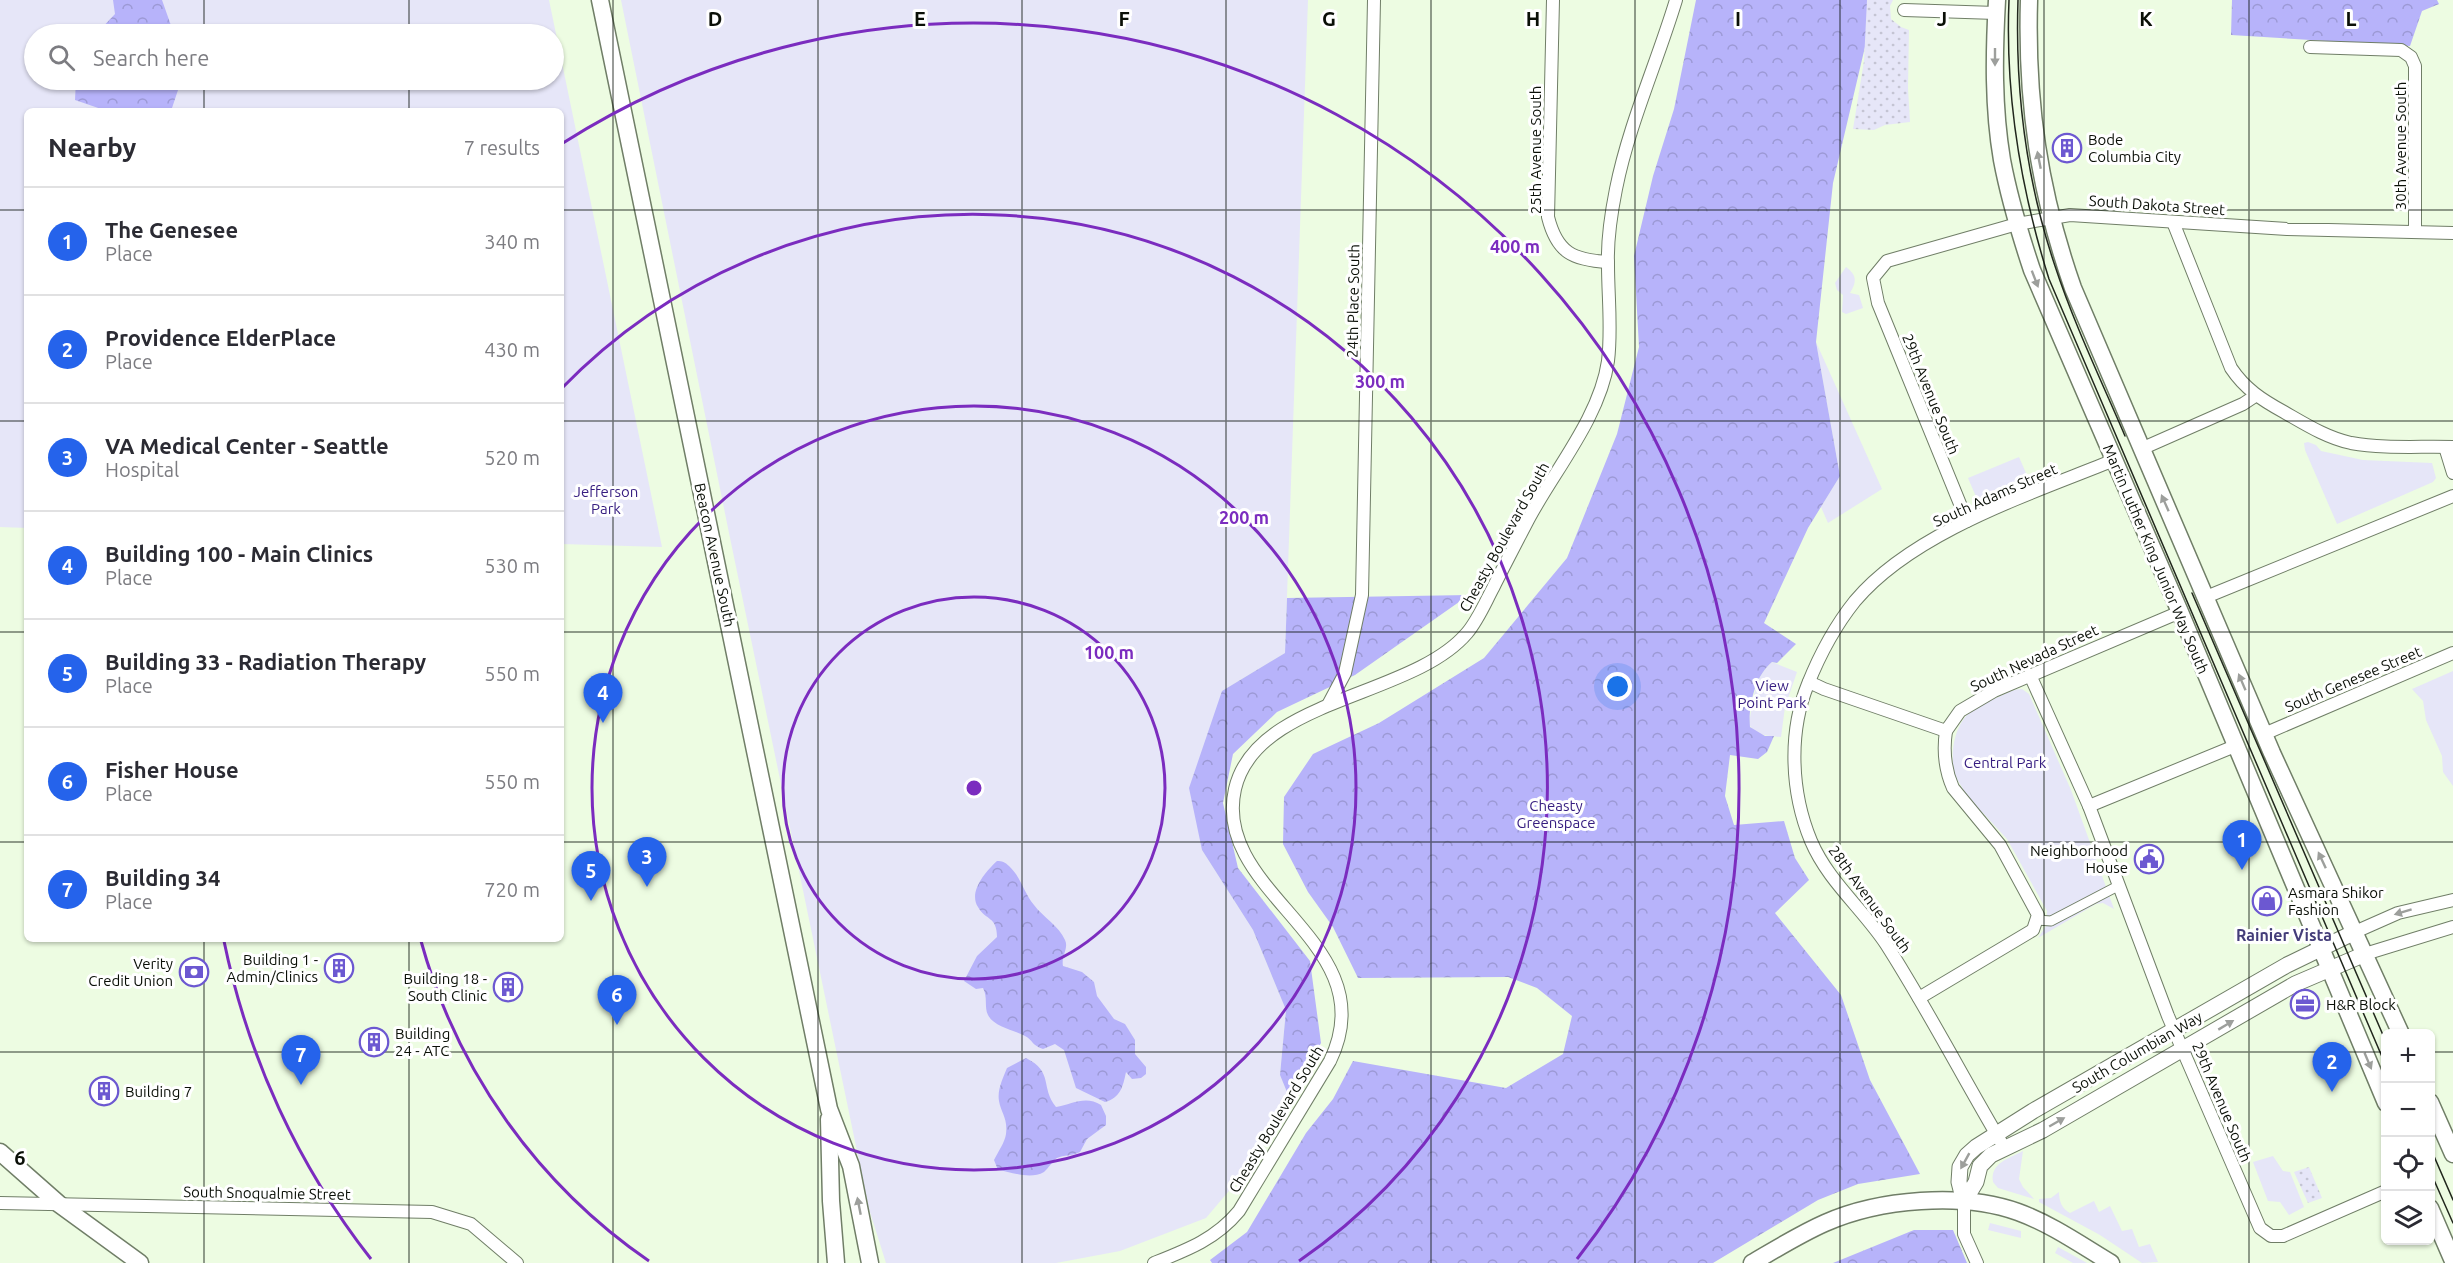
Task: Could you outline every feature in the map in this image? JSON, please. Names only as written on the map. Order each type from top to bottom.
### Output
[{"type":"main road","name":"Beacon Avenue South","points":[[600,0],[622,117],[781,869],[829,1109],[851,1166],[870,1263]]},
{"type":"main road","name":"Martin Luther King Junior Way South","points":[[2029,0],[2028,61],[2031,110],[2038,158],[2051,218],[2073,288],[2264,734],[2399,1029]]},
{"type":"main road","name":"Martin Luther King Junior Way South","points":[[1997,7],[1996,96],[2002,159],[2017,224],[2045,305],[2180,612],[2381,1093]]},
{"type":"main road","name":"Beacon Avenue South","points":[[829,1109],[831,1201],[836,1263]]},
{"type":"main road","points":[[2435,1113],[2453,1154]]},
{"type":"main road","points":[[0,1152],[60,1204],[140,1263]]},
{"type":"main road","points":[[1752,1263],[1826,1222],[1858,1211],[1923,1202],[1994,1205],[2020,1213],[2045,1224],[2111,1263]]},
{"type":"main road","points":[[2435,1220],[2453,1261]]},
{"type":"street","name":"24th Place South","points":[[1328,705],[1345,674],[1362,595],[1374,0]]},
{"type":"street","name":"25th Avenue South","points":[[1552,0],[1548,217],[1551,230],[1564,251],[1575,258],[1608,262]]},
{"type":"street","name":"Cheasty Boulevard South","points":[[1154,1263],[1194,1246],[1227,1225],[1263,1173],[1337,1046],[1343,1012],[1334,975],[1323,957],[1249,862],[1240,843],[1234,803],[1240,773],[1264,741],[1290,723],[1423,666],[1447,651],[1467,633],[1481,612],[1529,518],[1578,435],[1603,381],[1608,364],[1610,339],[1608,262],[1612,214],[1623,157],[1676,0]]},
{"type":"street","points":[[1904,10],[1997,7]]},
{"type":"street","name":"30th Avenue South","points":[[2310,47],[2401,50],[2411,57],[2415,66],[2415,231]]},
{"type":"street","name":"South Dakota Street","points":[[1873,278],[1887,261],[2017,224],[2070,214],[2287,229],[2453,233]]},
{"type":"street","points":[[2173,222],[2231,368],[2255,396],[2308,427],[2349,442],[2449,447],[2453,473]]},
{"type":"street","name":"29th Avenue South","points":[[1873,278],[1878,303],[1967,521]]},
{"type":"street","points":[[2141,449],[2243,404],[2255,396]]},
{"type":"street","name":"South Adams Street","points":[[1809,682],[1823,650],[1838,624],[1856,600],[1905,557],[1967,521],[2114,460]]},
{"type":"street","points":[[2206,597],[2453,495]]},
{"type":"street","name":"South Nevada Street","points":[[1946,732],[1960,711],[1972,702],[2180,612]]},
{"type":"street","name":"South Genesee Street","points":[[2264,734],[2453,653]]},
{"type":"street","name":"29th Avenue South","points":[[2031,675],[2089,806],[2174,1030],[2260,1228],[2271,1236],[2288,1234],[2381,1193]]},
{"type":"street","points":[[1809,682],[1946,732],[1944,751],[1953,788],[2000,845],[2037,911],[2037,920],[2033,930],[1918,999]]},
{"type":"street","name":"28th Avenue South","points":[[1809,682],[1798,720],[1795,770],[1798,796],[1806,826],[1829,873],[1876,931],[2001,1141]]},
{"type":"street","points":[[2089,806],[2235,746]]},
{"type":"street","points":[[2037,920],[2051,921],[2118,886]]},
{"type":"street","points":[[2355,932],[2398,913],[2453,900]]},
{"type":"street","points":[[2365,954],[2453,927]]},
{"type":"street","name":"South Columbian Way","points":[[1964,1202],[1976,1182],[1980,1166],[2001,1141],[2033,1111],[2287,965],[2355,932]]},
{"type":"street","name":"South Columbian Way","points":[[2001,1141],[2043,1130],[2183,1051],[2295,984],[2365,954]]},
{"type":"street","points":[[1964,1202],[1964,1234],[1977,1263]]},
{"type":"street","name":"South Snoqualmie Street","points":[[0,1203],[432,1212],[471,1224],[517,1263]]},
{"type":"green space","name":"Jefferson Park","points":[[0,0],[549,0],[554,24],[24,24],[24,90],[564,90],[564,73],[662,547],[564,544],[564,108],[24,108],[24,528],[0,527]]},
{"type":"green space","points":[[113,0],[162,0],[170,24],[106,24],[115,14]]},
{"type":"green space","points":[[621,0],[1308,0],[1285,653],[1222,691],[1202,850],[1253,930],[1286,1010],[1280,1075],[1289,1097],[1256,1159],[1206,1218],[1120,1251],[1056,1263],[886,1263],[869,1209]]},
{"type":"green space","name":"Cheasty Greenspace","points":[[1696,0],[1876,0],[1833,183],[1816,342],[1840,476],[1808,528],[1764,623],[1796,644],[1777,663],[1772,662],[1766,668],[1754,692],[1750,710],[1750,727],[1765,736],[1774,736],[1767,752],[1758,759],[1730,755],[1725,796],[1734,825],[1784,821],[1795,858],[1809,880],[1775,913],[1841,995],[1870,1080],[1920,1174],[1858,1184],[1818,1200],[1713,1263],[1212,1263],[1210,1260],[1247,1232],[1306,1133],[1333,1099],[1353,1061],[1506,1088],[1563,1054],[1572,1016],[1537,988],[1508,977],[1358,978],[1333,927],[1308,892],[1283,844],[1284,797],[1313,754],[1379,723],[1484,658],[1567,558],[1617,434],[1639,347],[1634,256],[1653,176],[1674,109]]},
{"type":"green space","points":[[1867,0],[1893,0],[1890,6],[1891,19],[1909,30],[1910,122],[1885,125],[1874,130],[1853,129],[1864,61]]},
{"type":"green space","points":[[2232,0],[2437,0],[2439,4],[2422,11],[2410,46],[2231,35]]},
{"type":"green space","points":[[76,90],[178,90],[172,108],[98,108],[75,100]]},
{"type":"green space","points":[[1846,267],[1855,279],[1850,293],[1859,295],[1863,308],[1846,314],[1842,312],[1843,295],[1837,290],[1835,283]]},
{"type":"green space","points":[[1816,342],[1882,489],[1828,523],[1821,507],[1840,476]]},
{"type":"green space","points":[[2304,443],[2316,445],[2321,451],[2363,460],[2432,463],[2436,478],[2433,482],[2337,524],[2305,450]]},
{"type":"green space","points":[[2019,457],[2029,480],[1984,499],[1977,499],[1968,478]]},
{"type":"green space","points":[[1469,595],[1355,675],[1277,712],[1233,754],[1223,803],[1238,868],[1310,961],[1321,1043],[1289,1097],[1280,1075],[1286,1010],[1253,930],[1202,850],[1189,788],[1222,691],[1285,653],[1287,598]]},
{"type":"green space","name":"View Point Park","points":[[1772,662],[1797,672],[1785,707],[1781,737],[1759,733],[1749,724],[1758,682]]},
{"type":"green space","points":[[2453,671],[2453,786],[2443,772],[2442,756],[2426,720],[2423,701],[2412,689]]},
{"type":"green space","name":"Central Park","points":[[2022,689],[2029,694],[2071,790],[2114,909],[2103,903],[2096,904],[2038,938],[2046,926],[2047,911],[2007,839],[1965,797],[1955,775],[1953,763],[1956,737],[1968,714],[1985,703]]},
{"type":"green space","points":[[997,861],[1005,863],[1013,870],[1034,905],[1062,935],[1066,946],[1063,966],[1082,972],[1094,982],[1097,996],[1114,1019],[1125,1024],[1135,1040],[1135,1054],[1146,1067],[1146,1074],[1141,1078],[1132,1079],[1126,1072],[1120,1091],[1110,1100],[1105,1102],[1076,1088],[1064,1050],[1055,1044],[1043,1049],[1025,1036],[995,1023],[988,1015],[983,988],[976,989],[964,981],[977,956],[997,937],[995,925],[978,907],[975,895],[980,882]]},
{"type":"green space","points":[[1026,1058],[1035,1063],[1044,1074],[1048,1093],[1056,1107],[1084,1100],[1090,1101],[1101,1105],[1106,1116],[1106,1125],[1087,1139],[1080,1152],[1057,1158],[1044,1172],[1033,1175],[998,1170],[994,1160],[1006,1134],[1005,1120],[999,1101],[1001,1084],[1007,1068]]},
{"type":"green space","points":[[2023,1151],[2019,1179],[2034,1199],[1998,1188],[1993,1182],[1994,1170],[1997,1166]]},
{"type":"green space","points":[[2273,1156],[2283,1171],[2290,1172],[2304,1207],[2289,1215],[2280,1202],[2268,1201],[2253,1162]]},
{"type":"green space","points":[[2309,1167],[2322,1198],[2308,1203],[2294,1172]]},
{"type":"green space","points":[[2059,1192],[2062,1204],[2070,1213],[2094,1201],[2099,1212],[2110,1206],[2122,1231],[2132,1229],[2139,1247],[2150,1244],[2158,1262],[2142,1263],[2100,1235],[2039,1202],[2039,1199],[2051,1198]]},
{"type":"green space","points":[[1990,1223],[2021,1231],[2021,1238],[1988,1230]]},
{"type":"green space","points":[[1914,1230],[1953,1230],[1967,1263],[1833,1263]]},
{"type":"green space","points":[[2058,1247],[2087,1263],[2073,1263],[2055,1253]]},
{"type":"tram line","points":[[2009,0],[2009,71],[2017,141],[2030,210],[2049,279],[2381,1054]]},
{"type":"tram line","points":[[2018,0],[2018,68],[2024,135],[2045,234],[2062,288],[2079,331],[2125,436]]},
{"type":"tram line","points":[[2192,593],[2381,1030]]},
{"type":"tram line","points":[[2435,1159],[2453,1200]]},
{"type":"tram line","points":[[2435,1182],[2453,1223]]},
{"type":"place","name":"Bode Columbia City","points":[[2067,148]]},
{"type":"place","name":"Building 100 - Main Clinics","points":[[603,723]]},
{"type":"place","name":"Neighborhood House","points":[[2149,859]]},
{"type":"place","name":"The Genesee","points":[[2242,870]]},
{"type":"place","name":"VA Medical Center - Seattle","points":[[647,887]]},
{"type":"place","name":"Building 33 - Radiation Therapy","points":[[591,901]]},
{"type":"place","name":"Asmara Shikor Fashion","points":[[2267,901]]},
{"type":"place","name":"Building 1 - Admin/Clinics","points":[[339,968]]},
{"type":"place","name":"Verity Credit Union","points":[[194,972]]},
{"type":"place","name":"Building 18 - South Clinic","points":[[508,987]]},
{"type":"place","name":"H&R Block","points":[[2305,1004]]},
{"type":"place","name":"Fisher House","points":[[617,1025]]},
{"type":"place","name":"Building 24 - ATC","points":[[374,1042]]},
{"type":"place","name":"Building 34","points":[[301,1085]]},
{"type":"place","name":"Building 7","points":[[104,1091]]},
{"type":"place","name":"Providence ElderPlace","points":[[2332,1092]]},
{"type":"district","name":"Rainier Vista","points":[[2284,935]]}]
